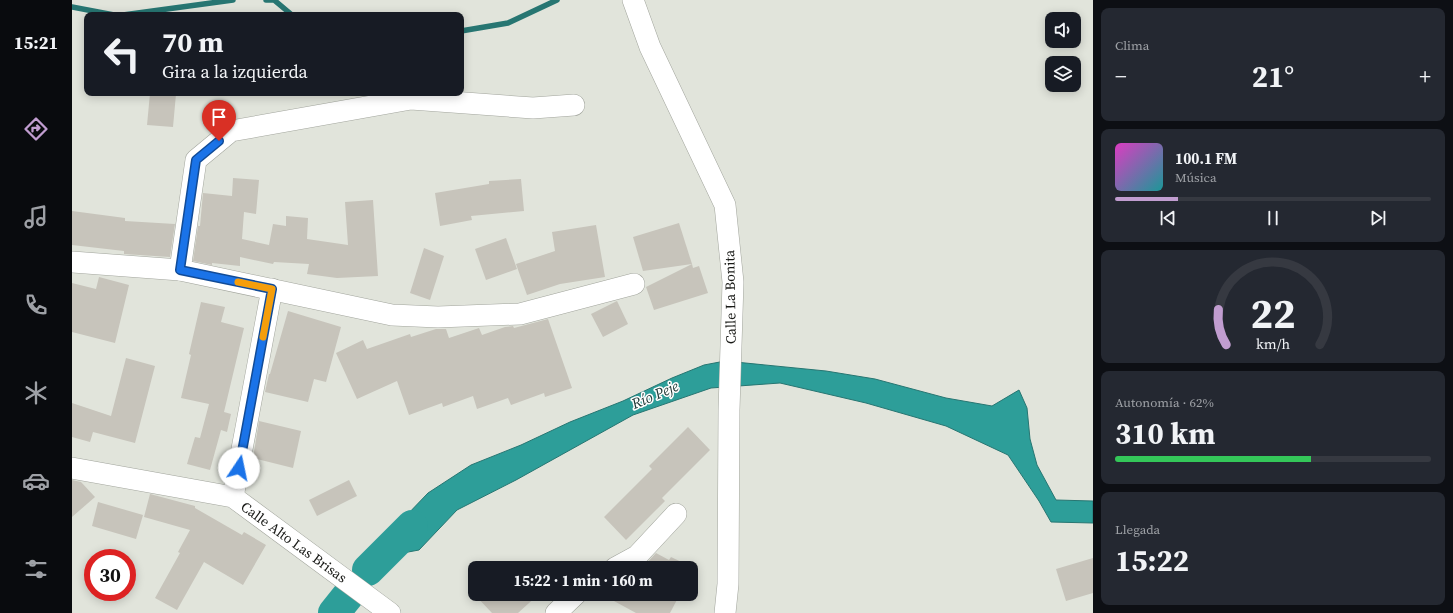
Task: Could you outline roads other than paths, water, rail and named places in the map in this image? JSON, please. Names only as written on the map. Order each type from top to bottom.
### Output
[{"type":"street","name":"Calle La Bonita","points":[[633,0],[650,47],[726,205],[732,282],[729,410],[728,584],[725,613]]},
{"type":"street","points":[[180,270],[196,160],[231,131],[411,99],[533,108],[574,106]]},
{"type":"street","points":[[72,262],[180,270],[392,315],[438,318],[520,314],[634,284]]},
{"type":"street","points":[[233,497],[272,289]]},
{"type":"street","name":"Calle Alto Las Brisas","points":[[72,468],[233,497],[390,613]]},
{"type":"street","points":[[628,561],[637,556],[676,514]]},
{"type":"street","points":[[556,613],[569,601]]},
{"type":"water","points":[[725,361],[826,371],[875,379],[946,398],[992,406],[1019,390],[1027,408],[1030,439],[1037,465],[1056,500],[1093,501],[1093,523],[1051,522],[1039,501],[1008,455],[946,426],[866,403],[780,383],[711,388],[633,415],[516,480],[457,510],[419,550],[381,557],[381,542],[428,493],[471,465],[521,445],[570,422],[623,401],[672,378],[704,365]]},
{"type":"waterway","points":[[145,12],[233,0]]},
{"type":"waterway","points":[[266,0],[274,0],[288,12]]},
{"type":"waterway","points":[[464,30],[508,23],[557,0]]},
{"type":"waterway","points":[[72,7],[98,12]]},
{"type":"waterway","name":"Río Peje","points":[[368,570],[412,526]]},
{"type":"waterway","name":"Río Peje","points":[[334,613],[350,593]]}]
